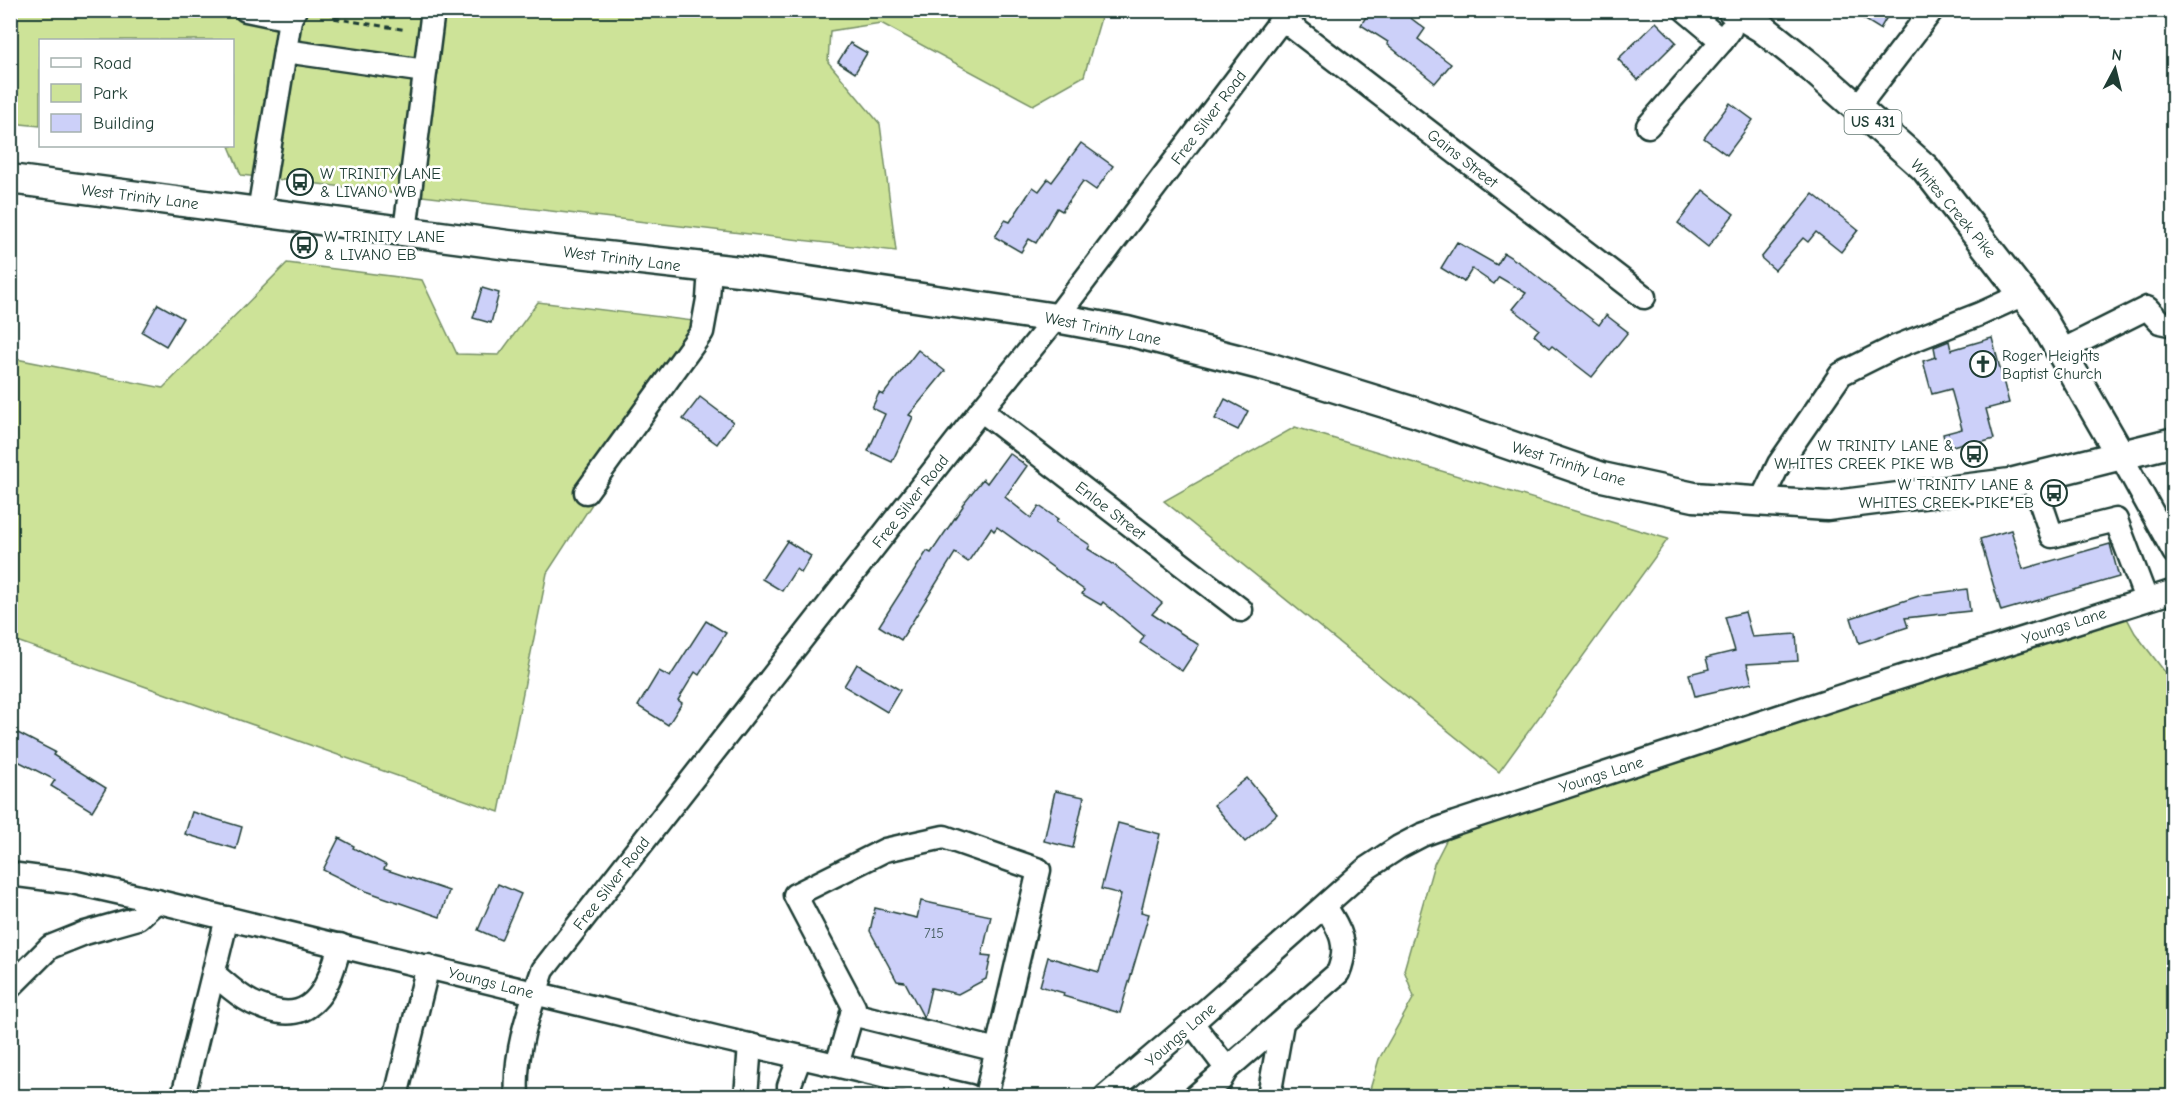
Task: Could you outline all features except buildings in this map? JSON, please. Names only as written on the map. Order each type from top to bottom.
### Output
[{"type":"main road","name":"Whites Creek Pike","points":[[1748,15],[1811,67],[1925,168],[2041,317],[2121,456]]},
{"type":"main road","name":"West Trinity Lane","points":[[10,179],[710,268],[1056,318],[1127,331],[1268,367],[1414,412],[1602,477],[1694,497],[1827,506],[2010,483],[2174,442]]},
{"type":"street","points":[[246,10],[293,15],[259,212]]},
{"type":"street","points":[[405,231],[433,10]]},
{"type":"street","points":[[1684,10],[1722,41]]},
{"type":"street","points":[[1857,108],[1932,10]]},
{"type":"street","name":"Gains Street","points":[[1286,15],[1644,297]]},
{"type":"street","name":"Free Silver Road","points":[[517,1096],[519,1055],[527,1017],[543,970],[981,410],[1056,318],[1286,15]]},
{"type":"street","points":[[1648,126],[1722,41],[1748,15]]},
{"type":"street","points":[[285,51],[425,71]]},
{"type":"street","points":[[586,492],[702,332],[708,299],[710,268]]},
{"type":"street","points":[[1761,501],[1779,464],[1841,374],[1893,348],[2024,294]]},
{"type":"street","points":[[2061,351],[2147,308],[2160,322],[2174,325]]},
{"type":"street","name":"Enloe Street","points":[[981,410],[1241,610]]},
{"type":"street","points":[[2121,456],[2174,552]]},
{"type":"street","points":[[2032,477],[2052,536],[2116,520],[2146,599]]},
{"type":"street","name":"Youngs Lane","points":[[1106,1096],[1367,868],[1422,835],[1829,700],[2174,591]]},
{"type":"street","points":[[837,1065],[854,1007],[795,895],[885,850],[944,837],[1040,870],[986,1096]]},
{"type":"street","name":"Youngs Lane","points":[[10,874],[72,882],[157,901],[969,1096]]},
{"type":"street","points":[[10,987],[50,947],[85,933],[138,918],[157,901]]},
{"type":"street","points":[[1196,1096],[1338,974],[1343,962],[1344,946],[1340,932],[1325,906]]},
{"type":"street","points":[[183,1096],[227,918]]},
{"type":"street","points":[[214,974],[251,1003],[274,1011],[293,1014],[304,1010],[316,1000],[331,976],[340,945]]},
{"type":"street","points":[[396,1096],[428,966]]},
{"type":"street","points":[[852,1014],[997,1050]]},
{"type":"street","points":[[1192,1023],[1227,1069]]},
{"type":"street","points":[[1269,1096],[1282,1023]]},
{"type":"street","points":[[746,1096],[750,1045]]},
{"type":"street","points":[[789,1096],[789,1086],[800,1057]]},
{"type":"street","points":[[1214,1096],[1215,1089],[1227,1069]]},
{"type":"path","points":[[333,10],[332,18],[407,30]]},
{"type":"green space","points":[[10,11],[1103,11],[1084,76],[1033,105],[881,23],[830,31],[828,62],[880,124],[896,251],[241,175],[229,147],[234,147],[234,39],[39,39],[39,126],[11,123]]},
{"type":"green space","points":[[287,263],[422,280],[457,354],[499,355],[538,302],[710,323],[547,573],[499,812],[11,639],[11,358],[163,388]]},
{"type":"green space","points":[[1295,427],[1668,539],[1499,772],[1164,501]]},
{"type":"green space","points":[[2121,607],[2135,633],[2168,676],[2173,676],[2173,1096],[1368,1096],[1379,1059],[1414,997],[1404,970],[1434,864],[1455,823]]},
{"type":"place","name":"W TRINITY LANE & LIVANO WB","points":[[300,182]]},
{"type":"place","name":"W TRINITY LANE & LIVANO EB","points":[[304,245]]},
{"type":"place","name":"Roger Heights Baptist Church","points":[[1983,364]]},
{"type":"place","name":"W TRINITY LANE & WHITES CREEK PIKE WB","points":[[1974,454]]},
{"type":"place","name":"W TRINITY LANE & WHITES CREEK PIKE EB","points":[[2054,493]]}]
